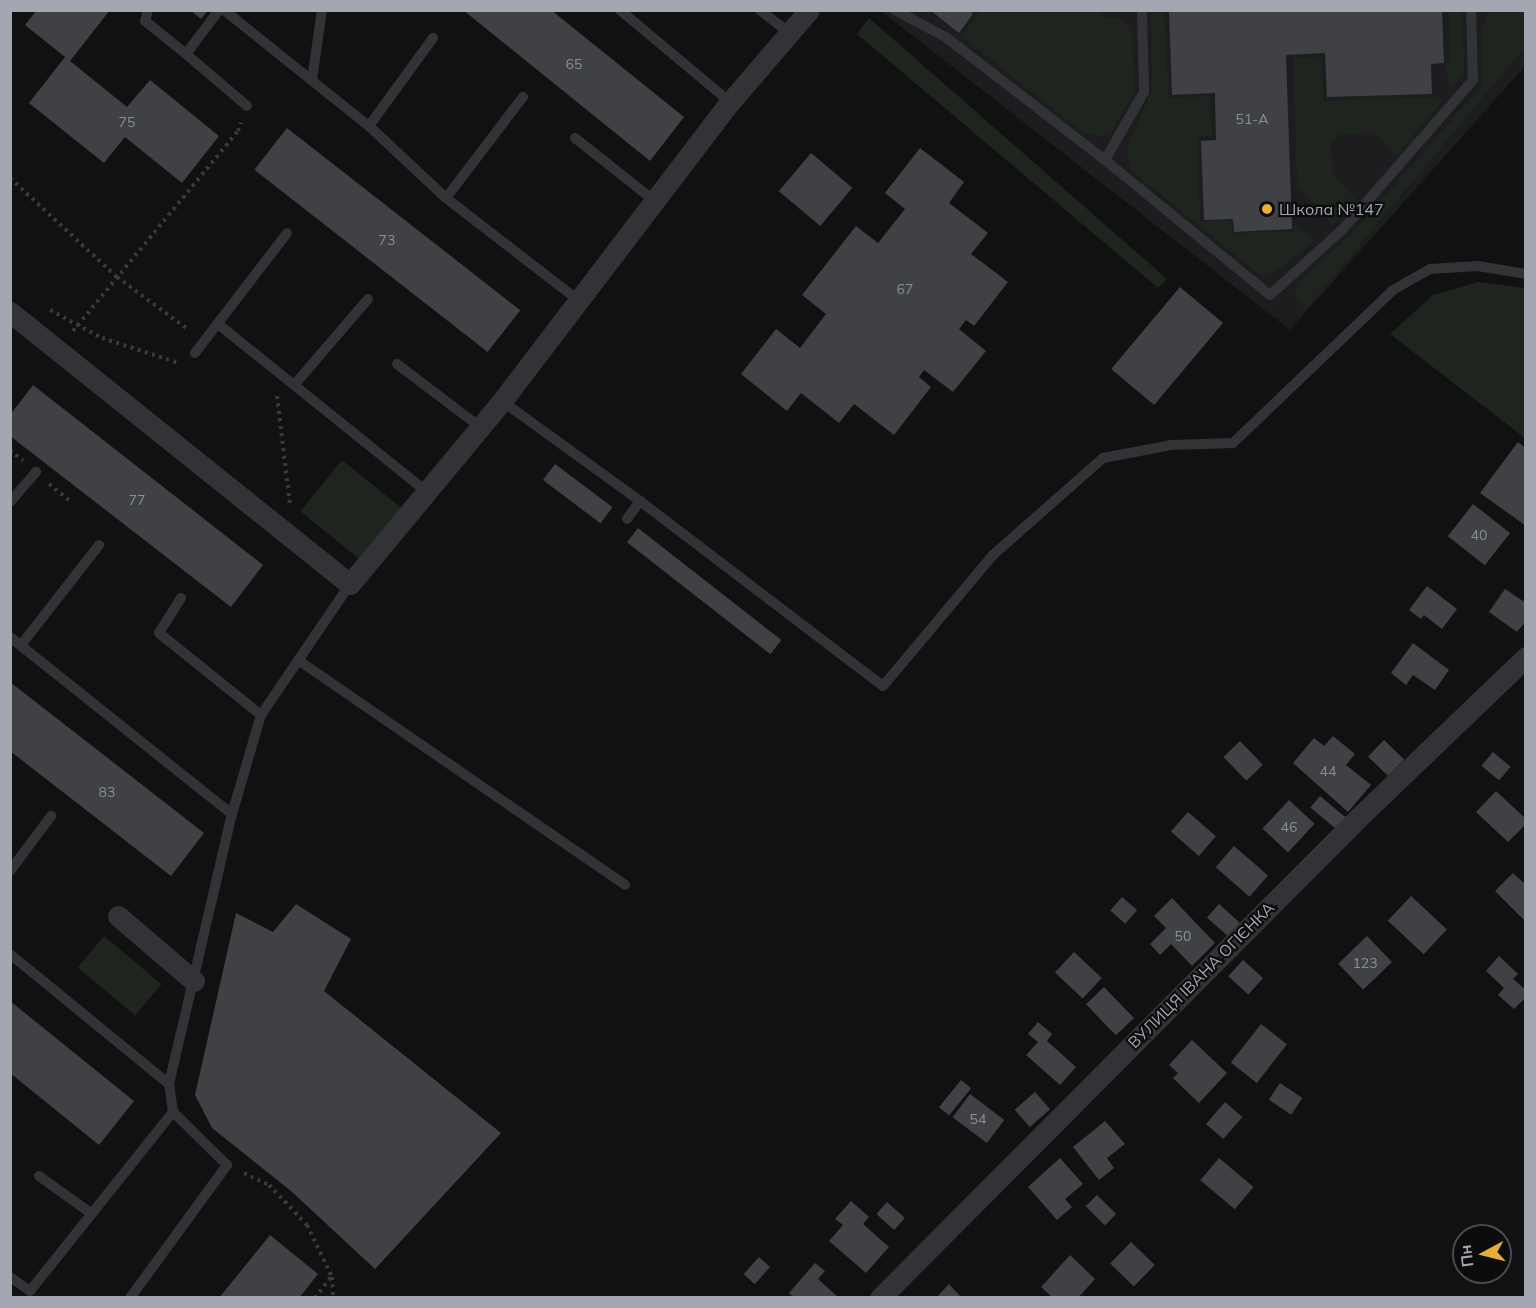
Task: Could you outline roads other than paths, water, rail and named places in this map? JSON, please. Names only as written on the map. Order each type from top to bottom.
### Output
[{"type":"street","points":[[10,312],[350,584],[502,401],[730,102],[809,10]]},
{"type":"street","name":"ВУЛИЦЯ ІВАНА ОГІЄНКА","points":[[880,1298],[1358,818],[1526,657]]},
{"type":"street","points":[[118,916],[194,981]]},
{"type":"lane","points":[[148,10],[145,21],[248,106]]},
{"type":"lane","points":[[186,54],[219,10]]},
{"type":"lane","points":[[224,10],[369,126],[446,198],[578,300]]},
{"type":"lane","points":[[312,80],[322,10]]},
{"type":"lane","points":[[620,10],[730,102]]},
{"type":"lane","points":[[760,10],[789,33]]},
{"type":"lane","points":[[895,10],[947,38],[1105,160],[1270,295],[1343,229],[1473,80],[1471,10]]},
{"type":"lane","points":[[1105,160],[1144,92],[1142,10]]},
{"type":"lane","points":[[369,126],[433,38]]},
{"type":"lane","points":[[446,198],[523,97]]},
{"type":"lane","points":[[575,138],[656,202]]},
{"type":"lane","points":[[195,353],[287,233]]},
{"type":"lane","points":[[502,401],[640,501],[883,686],[993,555],[1103,458],[1171,445],[1233,443],[1393,290],[1430,269],[1478,266],[1526,274]]},
{"type":"lane","points":[[296,384],[368,299]]},
{"type":"lane","points":[[218,324],[296,384],[427,492]]},
{"type":"lane","points":[[397,364],[480,428]]},
{"type":"lane","points":[[10,502],[36,472]]},
{"type":"lane","points":[[627,519],[640,501]]},
{"type":"lane","points":[[21,645],[99,545]]},
{"type":"lane","points":[[130,1298],[227,1165],[173,1112],[169,1084],[232,814],[261,715],[350,584]]},
{"type":"lane","points":[[181,598],[159,633],[261,715]]},
{"type":"lane","points":[[10,637],[232,814]]},
{"type":"lane","points":[[298,660],[625,885]]},
{"type":"lane","points":[[10,871],[51,816]]},
{"type":"lane","points":[[10,954],[169,1084]]},
{"type":"lane","points":[[10,1277],[30,1292],[173,1112]]},
{"type":"lane","points":[[39,1176],[92,1214]]},
{"type":"place","name":"Школа №147","points":[[1267,209]]}]
